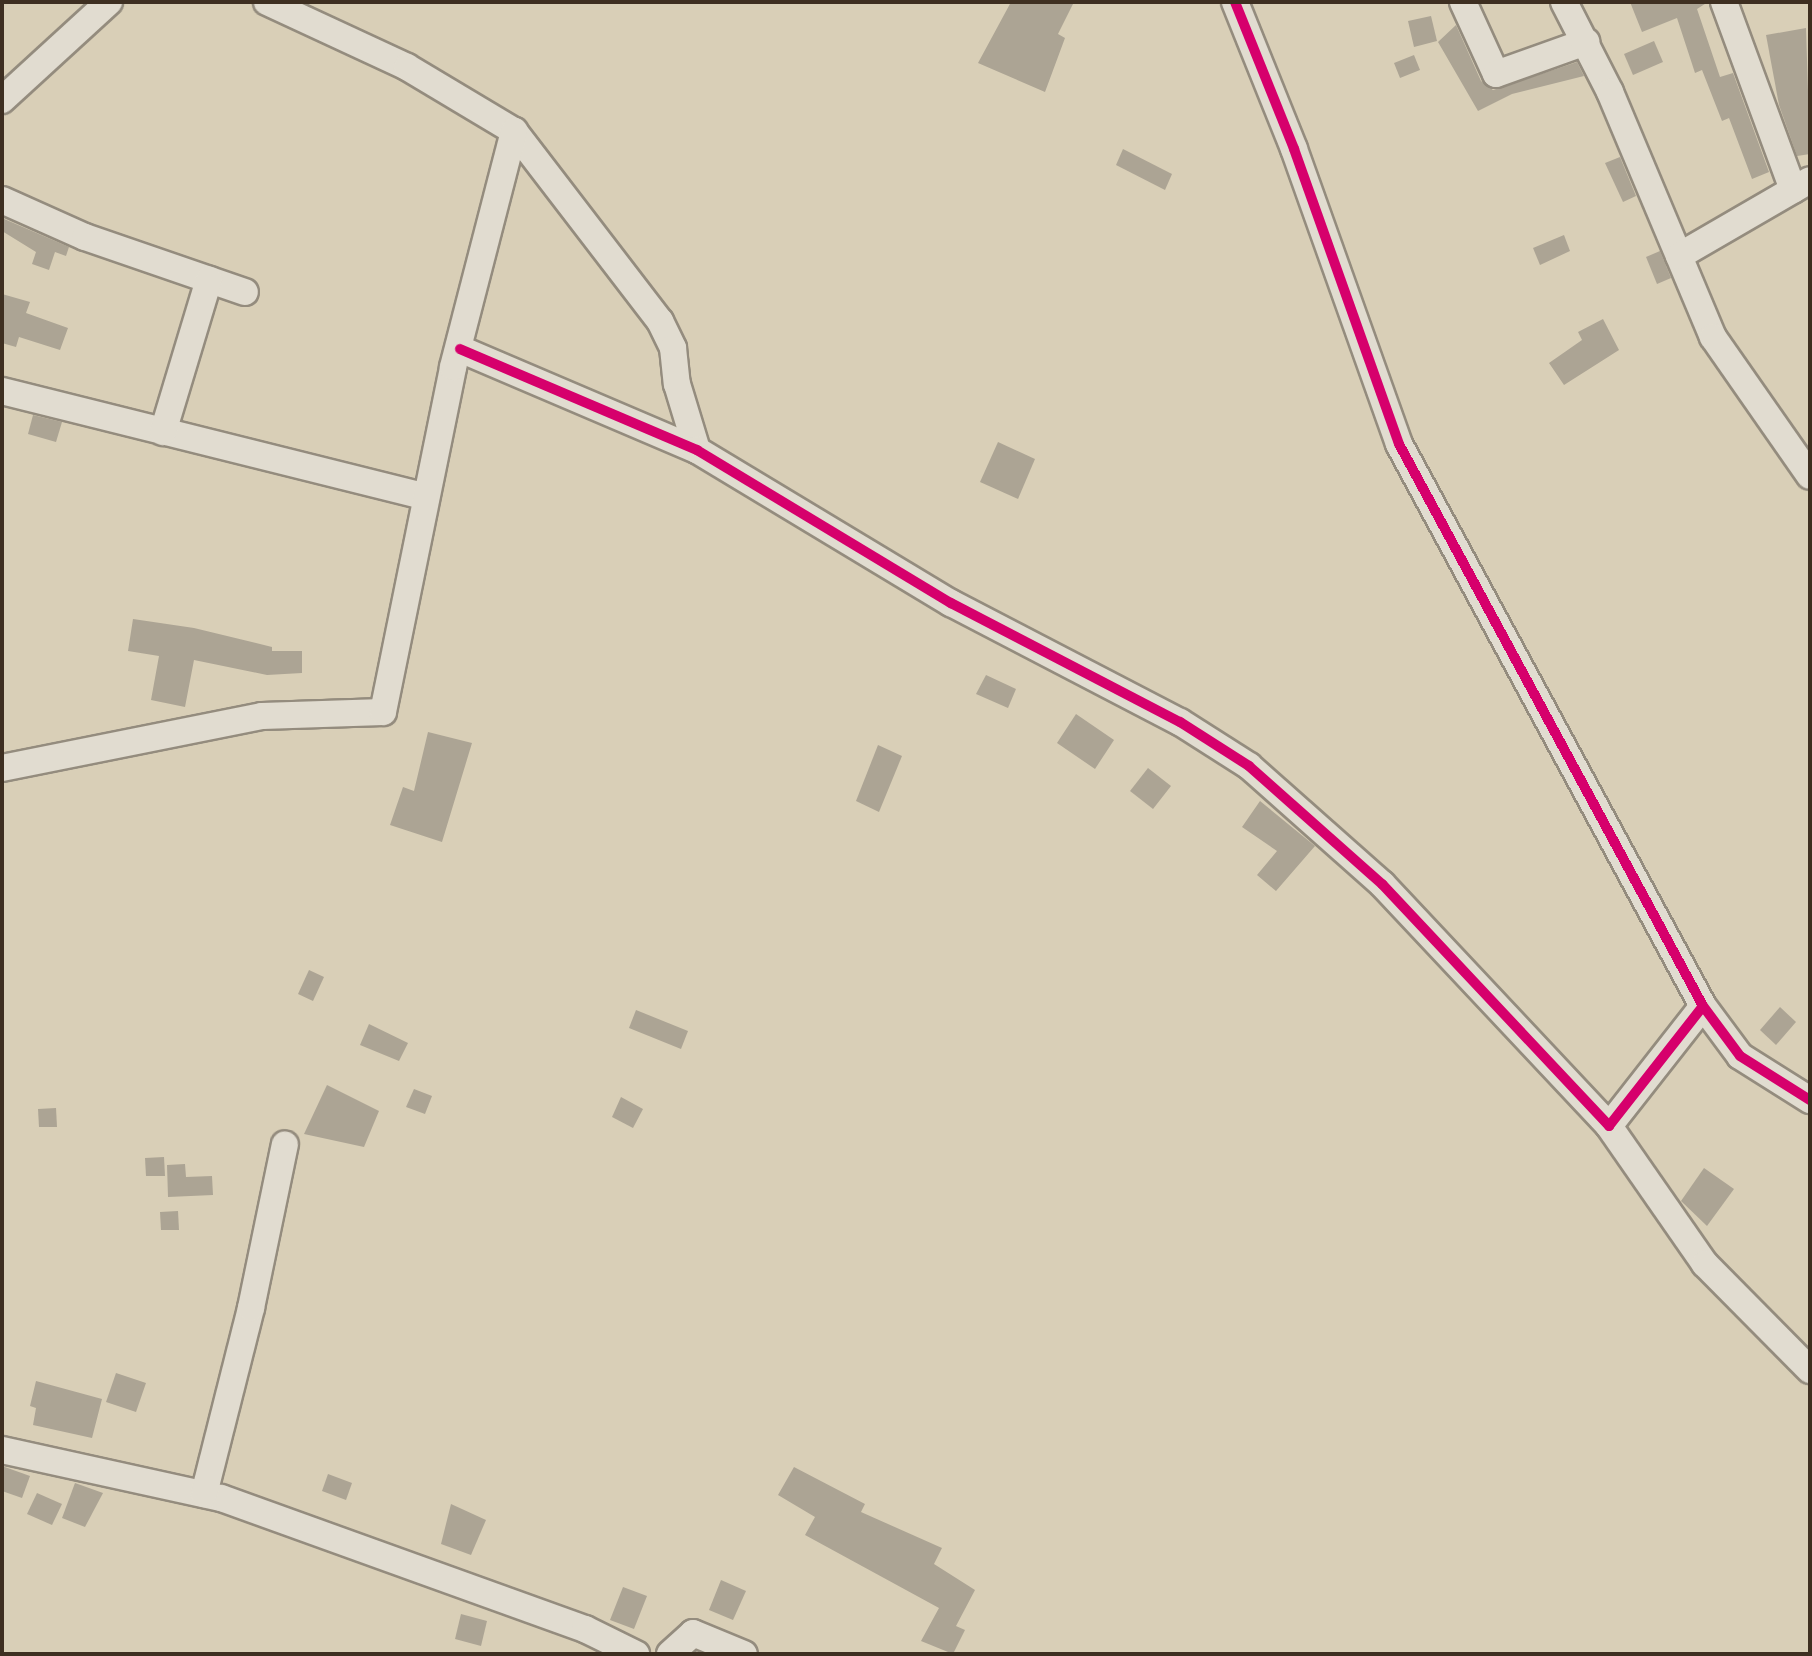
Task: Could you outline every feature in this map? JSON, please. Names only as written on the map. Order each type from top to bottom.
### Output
[{"type":"street","points":[[2,100],[109,2]]},
{"type":"street","points":[[267,2],[369,47],[514,131],[660,321],[673,348],[677,384],[697,450]]},
{"type":"street","points":[[1235,2],[1294,149],[1399,444],[1703,1006],[1740,1056],[1810,1100]]},
{"type":"street","points":[[1463,2],[1496,74],[1586,42]]},
{"type":"street","points":[[1564,2],[1586,42],[1713,337],[1810,476]]},
{"type":"street","points":[[1679,256],[1801,185],[1724,2]]},
{"type":"street","points":[[2,768],[262,716],[325,711],[380,715],[424,496],[514,131]]},
{"type":"street","points":[[2,200],[85,237],[245,292]]},
{"type":"street","points":[[163,432],[209,280]]},
{"type":"street","points":[[460,349],[697,450],[951,603],[1180,722],[1249,766],[1382,884],[1609,1126],[1705,1264],[1810,1370]]},
{"type":"street","points":[[2,391],[424,496]]},
{"type":"street","points":[[1609,1126],[1703,1006]]},
{"type":"street","points":[[204,1494],[251,1308],[285,1144]]},
{"type":"street","points":[[2,1450],[204,1494],[585,1629],[636,1654]]},
{"type":"street","points":[[670,1654],[693,1633],[744,1654]]},
{"type":"building","points":[[1011,2],[1074,2],[1058,34],[1065,38],[1045,92],[978,63]]},
{"type":"building","points":[[1630,2],[1708,2],[1697,9],[1720,77],[1733,73],[1769,172],[1752,179],[1729,118],[1722,121],[1702,70],[1695,73],[1677,18],[1642,32]]},
{"type":"building","points":[[1431,16],[1437,41],[1414,47],[1408,21]]},
{"type":"building","points":[[1456,25],[1481,81],[1493,90],[1577,62],[1584,76],[1512,94],[1478,111],[1438,42]]},
{"type":"building","points":[[1806,28],[1810,154],[1797,156],[1779,105],[1766,35]]},
{"type":"building","points":[[1654,41],[1663,62],[1633,75],[1624,54]]},
{"type":"building","points":[[1414,55],[1420,70],[1400,78],[1394,63]]},
{"type":"building","points":[[1123,149],[1172,174],[1165,190],[1116,165]]},
{"type":"building","points":[[1620,157],[1636,196],[1623,202],[1605,163]]},
{"type":"building","points":[[2,218],[69,247],[66,256],[55,252],[49,270],[32,264],[36,252],[2,231]]},
{"type":"building","points":[[1564,235],[1570,251],[1540,265],[1533,248]]},
{"type":"building","points":[[1660,251],[1671,278],[1657,284],[1646,257]]},
{"type":"building","points":[[2,294],[30,302],[26,313],[68,328],[60,350],[19,337],[16,347],[2,343]]},
{"type":"building","points":[[1603,319],[1619,350],[1564,385],[1549,363],[1582,340],[1578,332]]},
{"type":"building","points":[[33,415],[62,422],[56,442],[28,434]]},
{"type":"building","points":[[998,442],[1035,459],[1018,499],[980,482]]},
{"type":"building","points":[[133,619],[194,628],[272,647],[272,651],[302,651],[302,673],[267,675],[194,660],[185,707],[151,700],[159,656],[128,651]]},
{"type":"building","points":[[986,675],[1016,689],[1008,708],[976,694]]},
{"type":"building","points":[[1076,714],[1114,740],[1095,769],[1057,743]]},
{"type":"building","points":[[428,732],[472,743],[442,842],[390,825],[403,787],[414,791]]},
{"type":"building","points":[[878,745],[902,756],[879,812],[856,801]]},
{"type":"building","points":[[1148,768],[1171,786],[1153,809],[1130,791]]},
{"type":"building","points":[[1260,801],[1315,846],[1276,891],[1257,875],[1277,851],[1242,827]]},
{"type":"building","points":[[309,970],[324,977],[313,1001],[298,994]]},
{"type":"building","points":[[1780,1007],[1796,1022],[1776,1045],[1760,1030]]},
{"type":"building","points":[[636,1010],[688,1031],[681,1049],[629,1028]]},
{"type":"building","points":[[369,1024],[408,1043],[399,1061],[360,1045]]},
{"type":"building","points":[[327,1085],[379,1111],[364,1147],[304,1134]]},
{"type":"building","points":[[414,1089],[432,1096],[425,1114],[406,1107]]},
{"type":"building","points":[[621,1097],[643,1109],[633,1128],[612,1117]]},
{"type":"building","points":[[56,1108],[57,1127],[39,1127],[38,1109]]},
{"type":"building","points":[[164,1157],[165,1176],[146,1176],[145,1158]]},
{"type":"building","points":[[185,1164],[186,1177],[212,1176],[213,1195],[168,1197],[167,1165]]},
{"type":"building","points":[[1704,1168],[1734,1189],[1707,1226],[1681,1201]]},
{"type":"building","points":[[178,1211],[179,1230],[161,1230],[160,1212]]},
{"type":"building","points":[[116,1373],[146,1383],[136,1412],[106,1402]]},
{"type":"building","points":[[36,1381],[102,1399],[92,1438],[33,1425],[36,1408],[30,1406]]},
{"type":"building","points":[[2,1466],[30,1476],[22,1498],[2,1491]]},
{"type":"building","points":[[794,1467],[865,1504],[861,1512],[942,1548],[934,1564],[975,1590],[956,1626],[965,1630],[953,1654],[921,1641],[939,1608],[805,1535],[815,1517],[778,1495]]},
{"type":"building","points":[[328,1474],[352,1483],[346,1500],[322,1491]]},
{"type":"building","points":[[75,1483],[103,1493],[85,1527],[62,1518]]},
{"type":"building","points":[[37,1493],[62,1504],[52,1525],[27,1514]]},
{"type":"building","points":[[451,1504],[486,1520],[471,1555],[441,1544]]},
{"type":"building","points":[[721,1580],[746,1591],[733,1620],[709,1610]]},
{"type":"building","points":[[623,1587],[647,1596],[634,1629],[610,1620]]},
{"type":"building","points":[[461,1614],[487,1621],[481,1646],[455,1639]]},
{"type":"cycle path","points":[[1235,2],[1294,149],[1399,444],[1703,1006],[1740,1056],[1810,1100]]},
{"type":"cycle path","points":[[460,349],[697,450],[951,603],[1180,722],[1249,766],[1382,884],[1609,1126],[1703,1006]]}]
